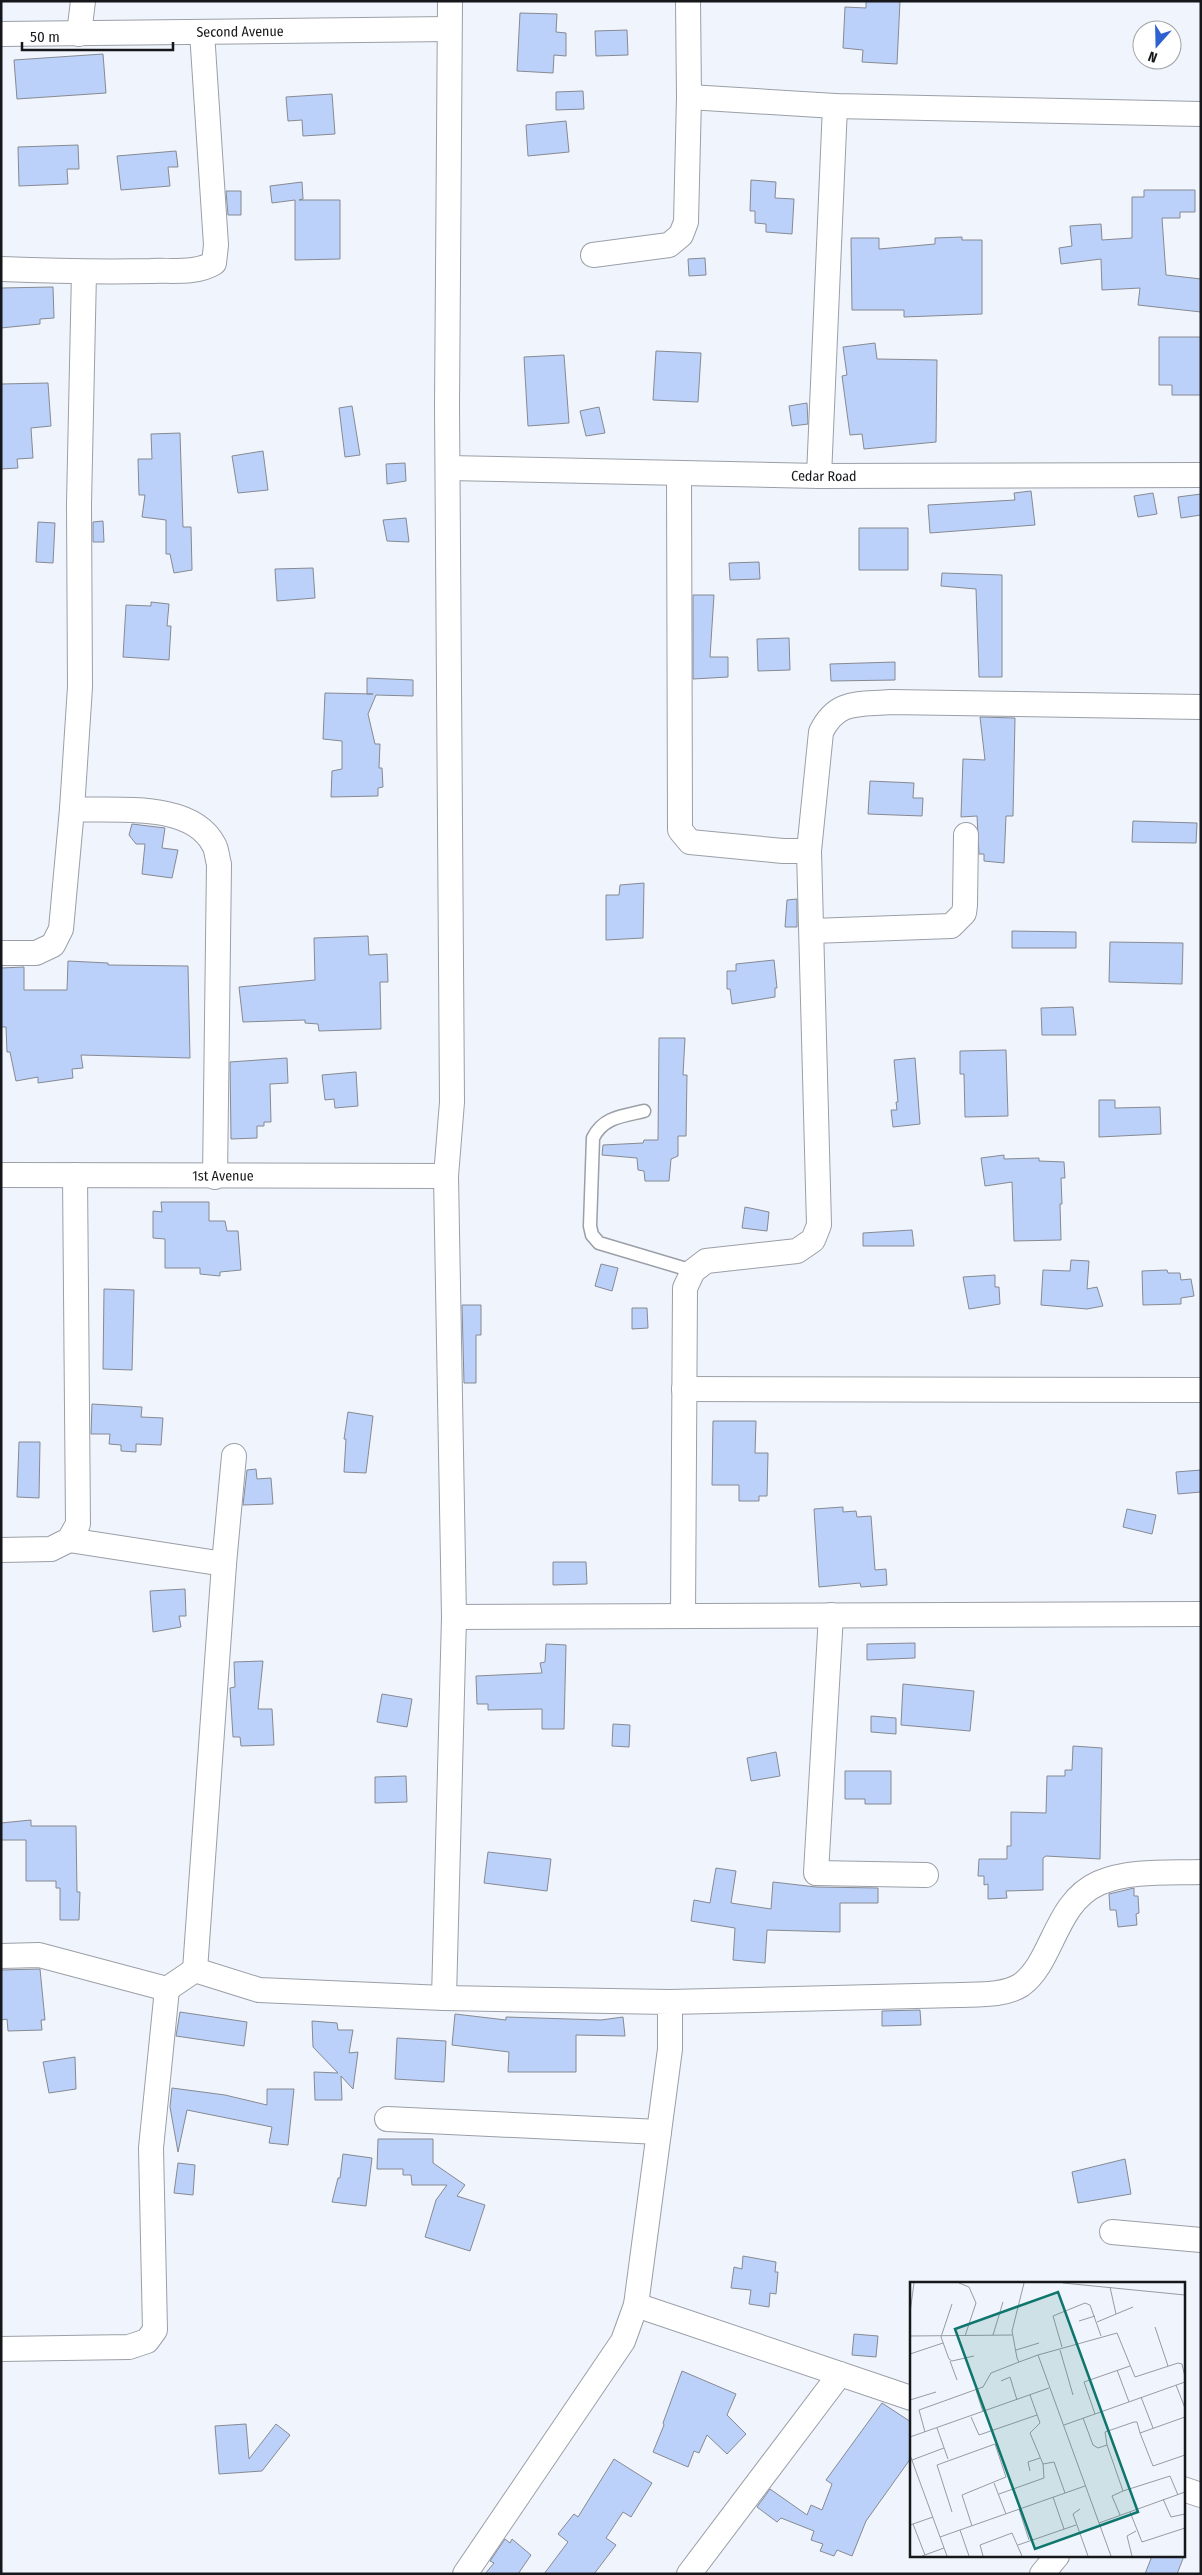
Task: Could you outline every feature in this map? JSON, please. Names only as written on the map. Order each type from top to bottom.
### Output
[{"type":"street","points":[[79,34],[83,1]]},
{"type":"street","points":[[444,1998],[454,1617],[446,1176],[452,1102],[448,468],[450,1]]},
{"type":"street","points":[[594,255],[669,245],[681,235],[686,222],[689,97],[688,1]]},
{"type":"street","name":"Second Avenue","points":[[1,34],[449,29]]},
{"type":"street","points":[[1,269],[84,272],[204,269],[214,263],[216,245],[202,32]]},
{"type":"street","points":[[689,97],[835,106],[1201,114]]},
{"type":"street","points":[[820,476],[835,106]]},
{"type":"street","points":[[1,953],[36,953],[53,945],[61,929],[72,809],[80,687],[79,504],[84,272]]},
{"type":"street","name":"Cedar Road","points":[[448,468],[820,476],[1201,475]]},
{"type":"street","points":[[679,474],[680,830],[690,842],[783,851],[809,851]]},
{"type":"street","points":[[683,1616],[685,1288],[693,1271],[706,1261],[797,1251],[813,1240],[819,1225],[809,851],[821,732],[828,718],[841,707],[891,702],[1201,706]]},
{"type":"street","points":[[72,809],[130,809],[177,816],[198,826],[214,844],[219,864],[215,1177]]},
{"type":"street","points":[[812,931],[951,926],[964,913],[966,835]]},
{"type":"street","name":"1st Avenue","points":[[1,1175],[215,1177],[446,1176]]},
{"type":"street","points":[[69,1540],[78,1524],[75,1175]]},
{"type":"street","points":[[684,1389],[1201,1390]]},
{"type":"street","points":[[195,1970],[224,1564],[234,1456]]},
{"type":"street","points":[[1,1550],[50,1549],[69,1540],[224,1564]]},
{"type":"street","points":[[454,1617],[1201,1614]]},
{"type":"street","points":[[830,1616],[816,1873],[926,1875]]},
{"type":"street","points":[[195,1970],[259,1990],[444,1998],[670,2002],[957,1996],[1002,1992],[1021,1985],[1030,1974],[1070,1904],[1098,1884],[1134,1874],[1201,1872]]},
{"type":"street","points":[[1,1956],[39,1955],[167,1989],[195,1970]]},
{"type":"street","points":[[1,2349],[129,2347],[147,2341],[155,2330],[151,2148],[167,1989]]},
{"type":"street","points":[[465,2574],[623,2341],[636,2305],[670,2049],[670,2002]]},
{"type":"street","points":[[387,2119],[659,2132]]},
{"type":"street","points":[[1112,2232],[1201,2240]]},
{"type":"street","points":[[636,2305],[910,2398]]},
{"type":"street","points":[[689,2574],[840,2374]]},
{"type":"street","points":[[1184,2489],[1201,2495]]},
{"type":"street","points":[[1042,2574],[1055,2558]]},
{"type":"lane","points":[[644,1111],[618,1117],[599,1127],[593,1138],[590,1226],[592,1235],[598,1243],[693,1271]]},
{"type":"building","points":[[866,1],[900,1],[897,64],[862,62],[863,50],[843,48],[845,7],[866,8]]},
{"type":"building","points":[[520,13],[557,14],[556,32],[566,33],[566,56],[554,55],[553,73],[517,71]]},
{"type":"building","points":[[627,30],[628,55],[596,56],[595,31]]},
{"type":"building","points":[[103,54],[106,93],[17,99],[14,60]]},
{"type":"building","points":[[583,91],[584,109],[556,110],[556,92]]},
{"type":"building","points":[[332,94],[335,134],[303,136],[302,120],[288,121],[286,97]]},
{"type":"building","points":[[566,121],[569,152],[528,156],[526,125]]},
{"type":"building","points":[[78,145],[79,169],[67,169],[68,184],[19,186],[18,147]]},
{"type":"building","points":[[176,151],[178,167],[168,167],[170,186],[121,190],[117,156]]},
{"type":"building","points":[[751,180],[776,182],[775,198],[794,199],[792,234],[766,232],[766,224],[755,223],[755,211],[750,211]]},
{"type":"building","points":[[302,182],[303,199],[299,200],[340,200],[340,259],[295,260],[295,200],[272,203],[270,186]]},
{"type":"building","points":[[1144,190],[1195,190],[1195,212],[1180,212],[1180,218],[1162,218],[1166,275],[1201,279],[1201,312],[1138,305],[1140,288],[1102,290],[1101,259],[1061,264],[1059,248],[1072,246],[1070,226],[1101,224],[1102,240],[1132,238],[1132,197],[1144,197]]},
{"type":"building","points":[[226,191],[241,191],[241,215],[228,215]]},
{"type":"building","points":[[962,237],[962,240],[982,240],[982,314],[904,317],[904,310],[852,310],[851,238],[879,238],[879,249],[935,244],[935,238]]},
{"type":"building","points":[[705,258],[706,275],[689,276],[688,259]]},
{"type":"building","points":[[53,287],[54,318],[40,319],[40,324],[1,328],[1,288]]},
{"type":"building","points":[[1159,337],[1201,337],[1201,395],[1172,395],[1172,385],[1159,385]]},
{"type":"building","points":[[875,343],[877,359],[937,360],[936,442],[864,449],[862,434],[850,435],[842,376],[847,375],[843,347]]},
{"type":"building","points":[[656,351],[701,353],[698,402],[653,400]]},
{"type":"building","points":[[564,355],[569,423],[528,426],[524,357]]},
{"type":"building","points":[[48,383],[51,426],[31,428],[33,458],[17,459],[18,468],[1,469],[1,384]]},
{"type":"building","points":[[807,403],[808,424],[792,426],[789,406]]},
{"type":"building","points":[[352,406],[360,455],[345,457],[339,408]]},
{"type":"building","points":[[599,407],[605,433],[586,436],[580,411]]},
{"type":"building","points":[[180,433],[183,527],[191,527],[192,570],[174,573],[170,554],[166,554],[166,520],[142,517],[145,495],[139,495],[138,459],[152,459],[151,434]]},
{"type":"building","points":[[263,451],[268,490],[238,493],[232,456]]},
{"type":"building","points":[[405,463],[406,481],[387,484],[386,464]]},
{"type":"building","points":[[1031,491],[1035,525],[930,533],[928,505],[1015,500],[1014,493]]},
{"type":"building","points":[[1153,493],[1157,514],[1138,517],[1134,496]]},
{"type":"building","points":[[1201,494],[1201,515],[1181,518],[1178,497]]},
{"type":"building","points":[[406,518],[409,542],[387,541],[383,520]]},
{"type":"building","points":[[103,521],[104,542],[93,542],[93,522]]},
{"type":"building","points":[[38,522],[55,523],[53,563],[36,562]]},
{"type":"building","points":[[859,528],[908,528],[908,570],[859,570]]},
{"type":"building","points":[[759,562],[760,579],[730,580],[729,563]]},
{"type":"building","points":[[313,568],[315,598],[277,601],[275,569]]},
{"type":"building","points":[[942,573],[1002,575],[1002,677],[979,677],[976,589],[941,586]]},
{"type":"building","points":[[693,595],[714,595],[710,657],[728,657],[728,677],[693,679]]},
{"type":"building","points":[[151,602],[169,604],[167,626],[171,626],[169,660],[123,657],[126,605],[151,606]]},
{"type":"building","points":[[789,638],[790,670],[758,671],[757,639]]},
{"type":"building","points":[[895,662],[895,680],[831,681],[830,664]]},
{"type":"building","points":[[367,678],[413,680],[413,696],[376,695],[368,714],[375,744],[380,744],[379,768],[382,768],[383,787],[378,788],[378,796],[331,797],[332,771],[342,769],[342,741],[323,739],[325,693],[367,694]]},
{"type":"building","points":[[980,717],[1015,718],[1013,816],[1006,816],[1004,863],[984,861],[984,854],[979,854],[977,816],[961,817],[963,759],[985,760]]},
{"type":"building","points":[[870,781],[914,783],[913,798],[923,798],[922,816],[868,814]]},
{"type":"building","points":[[1133,821],[1197,823],[1196,843],[1132,842]]},
{"type":"building","points":[[132,824],[165,828],[162,848],[178,850],[172,878],[142,874],[145,844],[136,844],[129,835]]},
{"type":"building","points":[[644,883],[643,938],[606,940],[606,895],[619,895],[620,885]]},
{"type":"building","points":[[797,899],[797,927],[785,927],[787,900]]},
{"type":"building","points":[[1012,931],[1076,932],[1076,948],[1012,948]]},
{"type":"building","points":[[368,936],[369,955],[387,954],[388,982],[380,982],[381,1029],[319,1031],[318,1024],[305,1023],[305,1020],[243,1022],[239,987],[315,980],[314,938]]},
{"type":"building","points":[[1110,942],[1183,943],[1182,984],[1109,982]]},
{"type":"building","points":[[774,960],[777,988],[775,988],[775,997],[732,1004],[730,989],[727,989],[727,971],[736,971],[736,964]]},
{"type":"building","points":[[68,961],[108,963],[108,965],[188,966],[190,1058],[81,1055],[83,1068],[72,1069],[73,1078],[38,1083],[38,1077],[16,1081],[10,1052],[7,1052],[6,1027],[1,1027],[1,968],[24,967],[24,990],[67,990]]},
{"type":"building","points":[[1073,1007],[1076,1035],[1042,1035],[1041,1008]]},
{"type":"building","points":[[659,1038],[685,1038],[683,1075],[687,1075],[686,1136],[678,1136],[678,1156],[671,1159],[669,1181],[645,1181],[644,1171],[638,1170],[637,1158],[602,1155],[603,1145],[643,1143],[644,1140],[658,1140]]},
{"type":"building","points":[[1006,1050],[1008,1116],[965,1117],[964,1074],[960,1074],[960,1051]]},
{"type":"building","points":[[287,1058],[288,1083],[270,1084],[271,1122],[264,1122],[264,1126],[257,1126],[257,1138],[231,1139],[230,1062]]},
{"type":"building","points":[[915,1058],[920,1124],[893,1127],[891,1110],[897,1110],[896,1102],[898,1102],[894,1060]]},
{"type":"building","points":[[356,1072],[358,1106],[335,1108],[334,1099],[325,1100],[322,1075]]},
{"type":"building","points":[[1099,1100],[1115,1100],[1115,1108],[1160,1107],[1161,1134],[1099,1137]]},
{"type":"building","points":[[1004,1155],[1004,1159],[1039,1158],[1039,1161],[1064,1162],[1065,1178],[1061,1178],[1062,1204],[1060,1204],[1061,1240],[1014,1241],[1012,1182],[985,1186],[981,1158]]},
{"type":"building","points":[[161,1202],[209,1202],[209,1221],[225,1221],[227,1231],[238,1231],[241,1270],[220,1272],[220,1276],[200,1274],[200,1268],[165,1268],[165,1239],[153,1238],[153,1211],[162,1212]]},
{"type":"building","points":[[745,1207],[769,1212],[767,1231],[742,1228]]},
{"type":"building","points":[[912,1230],[914,1246],[863,1246],[863,1233]]},
{"type":"building","points":[[1071,1260],[1089,1261],[1087,1289],[1097,1287],[1103,1306],[1087,1309],[1041,1305],[1043,1270],[1070,1271]]},
{"type":"building","points":[[601,1264],[618,1268],[612,1291],[595,1286]]},
{"type":"building","points":[[1167,1270],[1168,1273],[1180,1273],[1181,1280],[1191,1279],[1194,1296],[1181,1298],[1181,1304],[1143,1305],[1142,1271]]},
{"type":"building","points":[[995,1275],[995,1287],[999,1287],[1000,1304],[969,1309],[963,1277]]},
{"type":"building","points":[[104,1289],[134,1290],[132,1370],[103,1369]]},
{"type":"building","points":[[462,1305],[481,1305],[481,1335],[476,1335],[476,1383],[464,1383]]},
{"type":"building","points":[[632,1308],[647,1308],[648,1328],[632,1329]]},
{"type":"building","points":[[92,1404],[142,1407],[141,1417],[163,1418],[161,1445],[136,1444],[136,1452],[121,1451],[121,1445],[109,1444],[110,1434],[91,1434]]},
{"type":"building","points":[[348,1412],[373,1416],[366,1473],[344,1472],[346,1439],[344,1439]]},
{"type":"building","points":[[713,1421],[756,1421],[755,1453],[768,1453],[767,1496],[759,1496],[759,1501],[739,1501],[739,1485],[712,1485]]},
{"type":"building","points":[[19,1442],[40,1442],[39,1498],[17,1497]]},
{"type":"building","points":[[256,1469],[257,1479],[271,1478],[273,1504],[243,1505],[247,1470]]},
{"type":"building","points":[[1201,1470],[1201,1492],[1178,1494],[1176,1472]]},
{"type":"building","points":[[843,1507],[843,1512],[856,1511],[857,1517],[871,1516],[875,1570],[886,1569],[887,1585],[861,1587],[860,1583],[819,1587],[814,1509]]},
{"type":"building","points":[[1127,1509],[1156,1515],[1152,1534],[1123,1527]]},
{"type":"building","points":[[553,1562],[586,1562],[587,1584],[553,1585]]},
{"type":"building","points":[[185,1589],[186,1616],[179,1616],[181,1627],[153,1632],[150,1591]]},
{"type":"building","points":[[915,1643],[915,1658],[867,1660],[867,1644]]},
{"type":"building","points":[[546,1644],[566,1645],[564,1729],[542,1729],[542,1709],[488,1710],[488,1704],[477,1704],[476,1676],[542,1673],[540,1663],[545,1662]]},
{"type":"building","points":[[263,1661],[258,1709],[272,1709],[274,1745],[241,1746],[240,1737],[233,1737],[230,1688],[235,1687],[234,1662]]},
{"type":"building","points":[[903,1684],[974,1691],[970,1731],[901,1725]]},
{"type":"building","points":[[382,1694],[412,1699],[407,1727],[377,1722]]},
{"type":"building","points":[[871,1716],[896,1718],[896,1734],[871,1732]]},
{"type":"building","points":[[613,1724],[630,1725],[629,1747],[612,1746]]},
{"type":"building","points":[[1073,1746],[1102,1748],[1100,1859],[1046,1856],[1043,1858],[1043,1890],[1006,1891],[1007,1898],[988,1899],[988,1884],[984,1885],[984,1876],[978,1876],[979,1859],[1007,1859],[1007,1846],[1011,1846],[1011,1812],[1046,1813],[1047,1776],[1065,1776],[1065,1770],[1072,1770]]},
{"type":"building","points":[[776,1752],[780,1776],[751,1781],[747,1758]]},
{"type":"building","points":[[845,1771],[891,1771],[891,1804],[865,1804],[865,1799],[845,1799]]},
{"type":"building","points":[[406,1776],[407,1802],[375,1803],[375,1777]]},
{"type":"building","points":[[31,1820],[31,1826],[76,1826],[77,1892],[80,1892],[79,1920],[60,1920],[60,1888],[56,1888],[56,1881],[26,1881],[26,1840],[1,1840],[1,1823]]},
{"type":"building","points":[[488,1852],[551,1859],[547,1891],[484,1883]]},
{"type":"building","points":[[716,1868],[736,1871],[731,1903],[771,1909],[773,1882],[816,1887],[878,1888],[878,1903],[840,1903],[840,1932],[767,1930],[765,1963],[733,1960],[735,1928],[691,1921],[694,1900],[710,1903]]},
{"type":"building","points":[[1134,1888],[1134,1896],[1138,1896],[1139,1913],[1136,1914],[1137,1925],[1118,1927],[1116,1910],[1110,1910],[1109,1894]]},
{"type":"building","points":[[40,1969],[45,2020],[41,2020],[42,2030],[8,2031],[7,2019],[1,2020],[1,1970]]},
{"type":"building","points":[[920,2010],[921,2025],[882,2026],[882,2011]]},
{"type":"building","points":[[180,2012],[247,2022],[244,2046],[176,2036]]},
{"type":"building","points":[[455,2014],[506,2020],[506,2017],[601,2020],[623,2017],[625,2036],[576,2035],[576,2072],[508,2072],[509,2052],[452,2045]]},
{"type":"building","points":[[312,2021],[337,2023],[338,2030],[353,2030],[349,2053],[358,2052],[353,2089],[341,2076],[342,2100],[315,2100],[314,2072],[338,2073],[313,2047]]},
{"type":"building","points":[[397,2038],[446,2041],[444,2082],[395,2079]]},
{"type":"building","points":[[75,2057],[76,2089],[49,2093],[43,2062]]},
{"type":"building","points":[[172,2088],[225,2095],[267,2105],[267,2089],[294,2089],[288,2145],[269,2143],[272,2127],[187,2110],[178,2152],[170,2107]]},
{"type":"building","points":[[378,2139],[433,2139],[433,2163],[465,2185],[457,2196],[485,2205],[470,2251],[425,2237],[436,2200],[447,2185],[412,2185],[411,2175],[403,2175],[403,2169],[377,2169]]},
{"type":"building","points":[[343,2154],[372,2158],[366,2206],[332,2202],[338,2178],[340,2178]]},
{"type":"building","points":[[1125,2159],[1131,2194],[1078,2203],[1072,2172]]},
{"type":"building","points":[[178,2163],[195,2165],[193,2195],[174,2193]]},
{"type":"building","points":[[743,2256],[776,2262],[775,2272],[778,2272],[776,2294],[770,2293],[769,2307],[749,2304],[751,2290],[731,2288],[734,2267],[742,2269]]},
{"type":"building","points":[[854,2334],[878,2336],[876,2357],[852,2355]]},
{"type":"building","points":[[682,2371],[736,2394],[727,2415],[746,2434],[727,2454],[707,2435],[699,2453],[694,2451],[688,2467],[653,2452]]},
{"type":"building","points":[[882,2403],[910,2421],[910,2459],[866,2521],[852,2556],[837,2550],[834,2556],[820,2551],[823,2544],[811,2540],[814,2531],[781,2518],[777,2522],[757,2507],[770,2489],[807,2515],[811,2505],[822,2510],[832,2484],[826,2480]]},
{"type":"building","points":[[246,2424],[249,2459],[276,2424],[290,2435],[262,2471],[219,2474],[215,2426]]},
{"type":"building","points":[[614,2459],[652,2483],[631,2517],[623,2512],[606,2538],[616,2545],[594,2574],[544,2574],[568,2542],[558,2534],[574,2514],[578,2517]]},
{"type":"building","points":[[505,2539],[510,2543],[512,2539],[531,2555],[518,2574],[485,2574],[494,2563],[490,2561]]},
{"type":"building","points":[[1151,2558],[1183,2558],[1177,2574],[1145,2574]]}]
